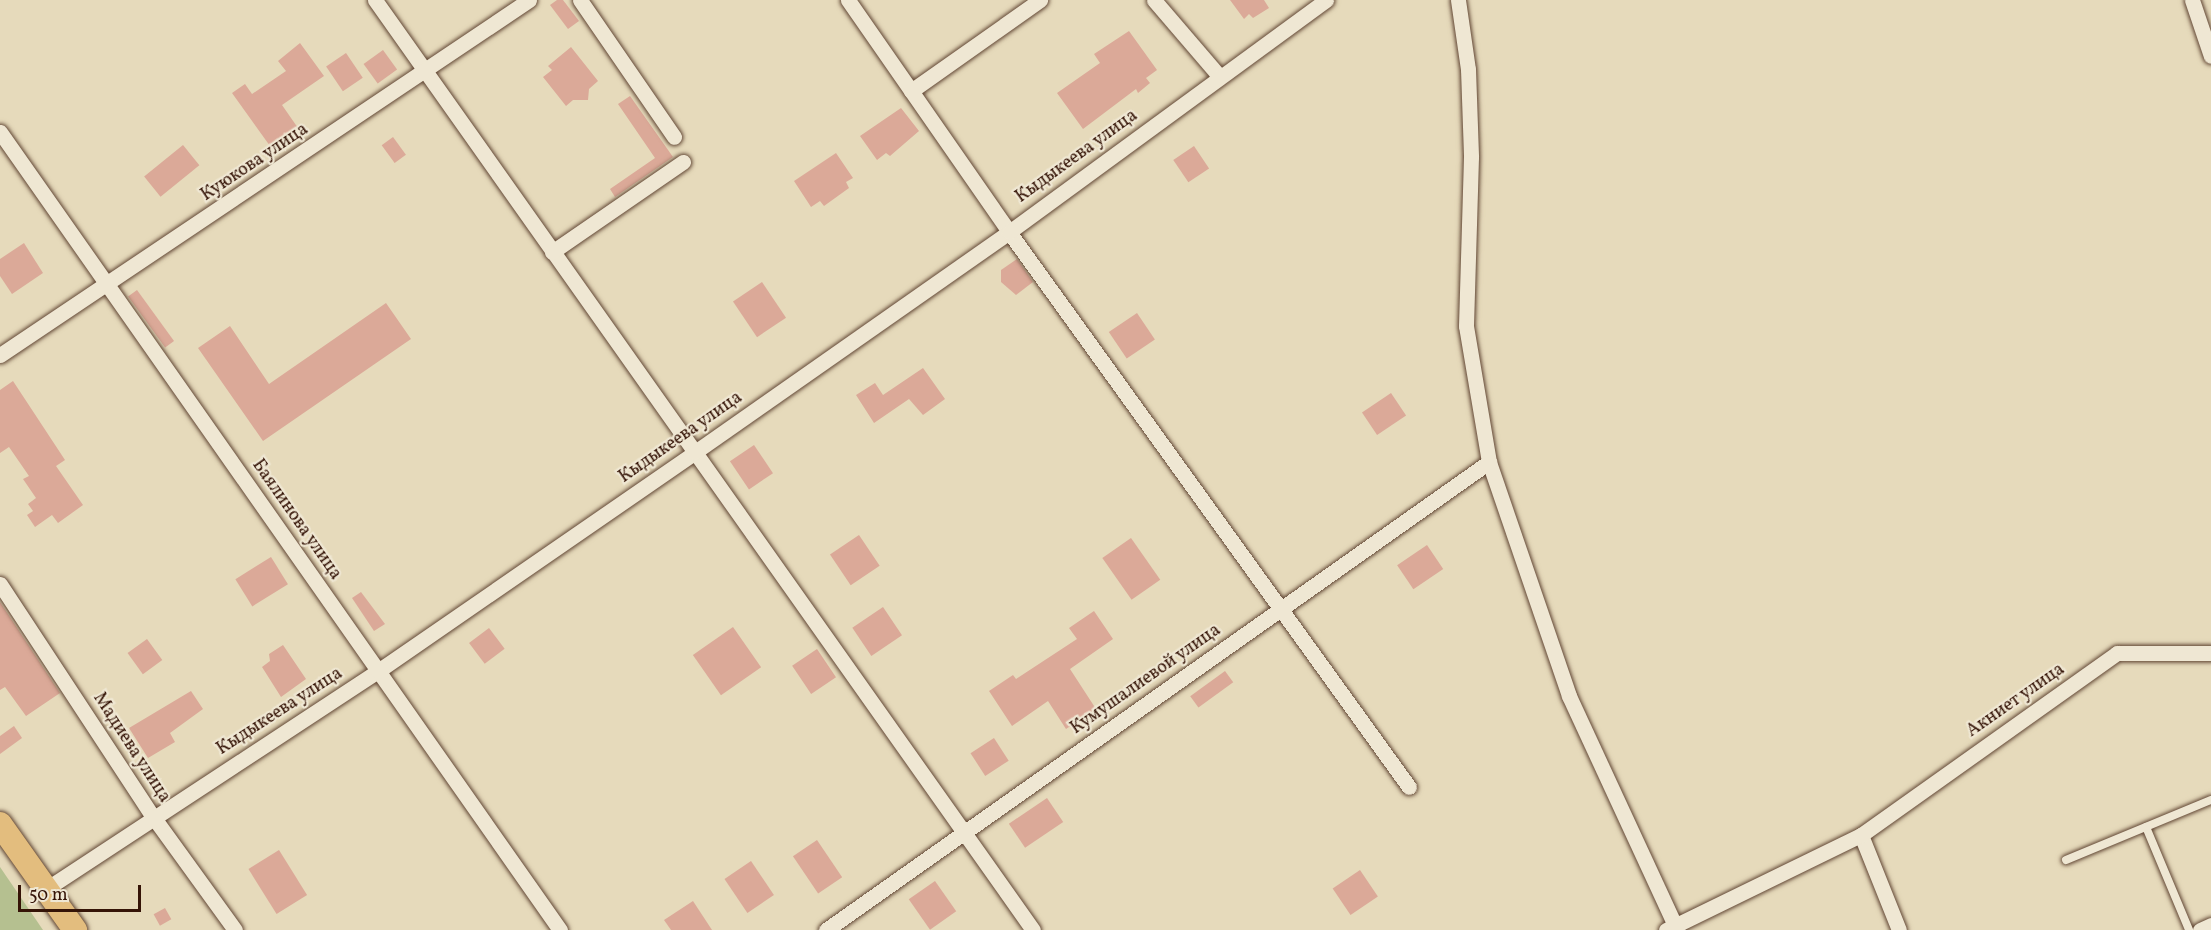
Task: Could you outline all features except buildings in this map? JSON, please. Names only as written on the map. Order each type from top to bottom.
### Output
[{"type":"main road","points":[[0,824],[75,930]]},
{"type":"street","points":[[375,0],[424,73],[1033,930]]},
{"type":"street","name":"Куюкова улица","points":[[0,355],[424,73],[529,0]]},
{"type":"street","points":[[580,0],[674,137]]},
{"type":"street","points":[[848,0],[1009,232],[1409,787]]},
{"type":"street","points":[[911,91],[1040,0]]},
{"type":"street","points":[[1155,0],[1220,77]]},
{"type":"street","name":"Кыдыкеева улица","points":[[46,889],[378,671],[695,452],[1009,232],[1325,0]]},
{"type":"street","points":[[1458,0],[1467,69],[1472,157],[1466,326],[1489,462],[1569,696],[1672,928]]},
{"type":"street","points":[[2192,0],[2211,56]]},
{"type":"street","name":"Баялинова улица","points":[[0,132],[560,930]]},
{"type":"street","points":[[552,252],[682,162]]},
{"type":"street","name":"Кумушалиевой улица","points":[[826,930],[1489,462]]},
{"type":"street","name":"Мадиева улица","points":[[0,584],[154,818],[235,930]]},
{"type":"street","name":"Акниет улица","points":[[1672,928],[1861,835],[2117,653],[2211,653]]},
{"type":"street","points":[[1861,835],[1899,930]]},
{"type":"street","points":[[2200,930],[2211,926]]},
{"type":"lane","points":[[2066,860],[2211,800]]},
{"type":"lane","points":[[2146,827],[2188,930]]},
{"type":"green space","points":[[0,867],[43,930],[0,930]]}]
